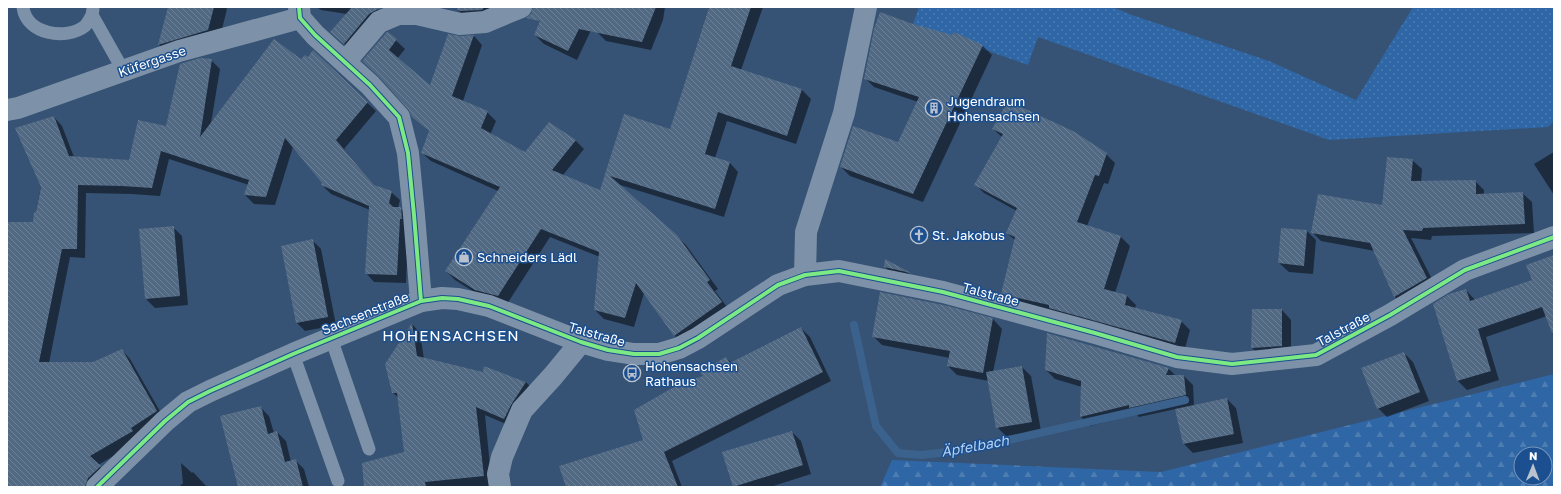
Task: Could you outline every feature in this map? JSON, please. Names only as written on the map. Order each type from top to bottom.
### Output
[{"type":"street","points":[[345,62],[379,22],[398,14],[417,14],[460,24],[485,22],[521,7]]},
{"type":"street","points":[[805,275],[806,232],[844,113],[866,7]]},
{"type":"street","name":"Sachsenstraße","points":[[97,487],[165,421],[188,402],[293,354],[421,301],[408,153],[399,117],[370,85],[315,35],[299,12]]},
{"type":"street","name":"Küfergasse","points":[[7,110],[18,108],[123,70],[299,12]]},
{"type":"street","name":"Talstraße","points":[[421,301],[442,298],[458,299],[489,306],[581,342],[608,350],[634,354],[659,354],[679,348],[698,338],[778,285],[805,275],[839,271],[943,292],[1177,357],[1232,364],[1316,355],[1390,315],[1465,270],[1554,238]]},
{"type":"street","points":[[500,487],[498,474],[502,457],[522,410],[581,342]]},
{"type":"lane","points":[[23,7],[30,23],[40,30],[56,34],[73,32],[85,26],[93,11]]},
{"type":"lane","points":[[93,11],[123,70]]},
{"type":"lane","points":[[331,338],[369,449]]},
{"type":"lane","points":[[293,354],[338,481]]},
{"type":"green space","points":[[919,7],[1113,7],[1129,14],[1269,61],[1356,100],[1413,7],[1554,7],[1554,121],[1548,127],[1329,140],[1038,37],[1028,65],[913,24]]},
{"type":"green space","points":[[1554,374],[1554,487],[880,487],[892,460],[1161,472]]},
{"type":"building","points":[[168,7],[214,7],[208,30],[158,45]]},
{"type":"building","points":[[352,7],[382,7],[369,14],[344,44],[330,32]]},
{"type":"building","points":[[458,7],[484,7],[482,10],[461,11],[457,10]]},
{"type":"building","points":[[533,7],[656,7],[642,42],[579,29],[568,51],[534,35],[540,21],[526,18],[531,14]]},
{"type":"building","points":[[709,7],[751,7],[731,66],[802,89],[787,136],[718,112],[705,154],[730,162],[715,209],[610,176],[677,235],[710,280],[707,282],[722,302],[674,336],[636,283],[625,318],[594,310],[599,252],[541,229],[498,296],[475,290],[445,271],[500,187],[421,153],[429,131],[412,117],[408,109],[379,77],[362,61],[387,32],[397,39],[389,50],[430,85],[448,34],[461,36],[474,35],[452,96],[488,111],[481,128],[525,152],[549,122],[576,140],[552,170],[600,190],[624,114],[670,129]]},
{"type":"building","points":[[880,12],[913,24],[952,35],[954,32],[983,45],[913,194],[840,167],[853,126],[898,142],[919,97],[864,79],[874,29]]},
{"type":"building","points":[[274,39],[301,59],[305,55],[308,57],[313,50],[368,102],[336,140],[374,185],[392,191],[389,203],[393,207],[401,207],[402,219],[400,219],[397,275],[365,274],[369,206],[321,185],[322,183],[285,138],[266,197],[244,195],[249,180],[161,151],[152,188],[78,185],[77,249],[62,249],[39,362],[93,362],[122,349],[157,411],[131,428],[133,431],[90,456],[101,466],[88,478],[85,487],[7,487],[7,222],[33,222],[34,212],[36,212],[41,187],[15,128],[54,116],[69,156],[129,160],[138,120],[166,126],[180,64],[200,58],[212,59],[200,137]]},
{"type":"building","points":[[1008,101],[1073,131],[1107,153],[1099,176],[1095,175],[1077,222],[1121,236],[1104,289],[1127,295],[1125,305],[1182,320],[1175,343],[1049,308],[1049,305],[1001,294],[1015,237],[1006,233],[1017,208],[974,185],[1003,134],[992,129]]},
{"type":"building","points":[[1387,157],[1413,159],[1411,181],[1476,180],[1476,194],[1523,192],[1525,224],[1423,228],[1422,231],[1403,230],[1427,278],[1394,297],[1370,243],[1311,233],[1318,194],[1382,205]]},
{"type":"building","points":[[174,226],[180,296],[145,299],[139,229]]},
{"type":"building","points":[[1281,228],[1307,230],[1304,266],[1278,263]]},
{"type":"building","points":[[313,239],[328,317],[296,323],[281,246]]},
{"type":"building","points":[[1554,255],[1554,332],[1552,333],[1542,307],[1478,329],[1491,371],[1457,381],[1433,304],[1449,294],[1466,289],[1470,301],[1532,280],[1526,265]]},
{"type":"building","points":[[885,259],[911,273],[884,267]]},
{"type":"building","points":[[880,292],[948,306],[993,318],[983,373],[947,366],[950,351],[872,337]]},
{"type":"building","points":[[1252,309],[1282,309],[1282,346],[1251,348]]},
{"type":"building","points":[[412,323],[417,356],[483,372],[484,366],[526,382],[504,419],[476,407],[484,476],[425,482],[426,487],[364,487],[362,463],[404,452],[397,393],[392,393],[385,364]]},
{"type":"building","points":[[801,327],[823,372],[664,452],[678,487],[566,487],[559,466],[643,440],[634,410],[681,383],[703,376],[700,372],[726,357],[730,363]]},
{"type":"building","points":[[1047,333],[1169,368],[1166,375],[1184,375],[1186,395],[1129,408],[1129,405],[1080,417],[1081,381],[1045,370]]},
{"type":"building","points":[[1404,352],[1420,392],[1377,409],[1361,368]]},
{"type":"building","points":[[1022,366],[1032,422],[996,428],[986,372]]},
{"type":"building","points":[[1227,398],[1234,434],[1183,444],[1175,409]]},
{"type":"building","points":[[261,406],[268,434],[277,431],[285,462],[296,459],[303,487],[238,487],[220,416]]},
{"type":"building","points":[[792,431],[803,465],[733,487],[722,452]]},
{"type":"waterway","name":"Äpfelbach","points":[[854,325],[876,426],[898,453],[921,455],[965,450],[1185,400]]},
{"type":"cycle path","points":[[299,7],[300,18],[315,35],[370,85],[399,117],[408,153],[421,301]]},
{"type":"cycle path","points":[[97,487],[165,421],[188,402],[293,354],[421,301],[442,298],[458,299],[489,306],[581,342],[608,350],[634,354],[659,354],[679,348],[698,338],[778,285],[805,275],[839,271],[943,292],[1177,357],[1232,364],[1316,355],[1390,315],[1465,270],[1554,237]]},
{"type":"place","name":"Jugendraum Hohensachsen","points":[[934,108]]},
{"type":"place","name":"St. Jakobus","points":[[919,235]]},
{"type":"place","name":"Schneiders Lädl","points":[[464,257]]},
{"type":"place","name":"Hohensachsen Rathaus","points":[[632,373]]},
{"type":"district","name":"HOHENSACHSEN","points":[[451,336]]}]
